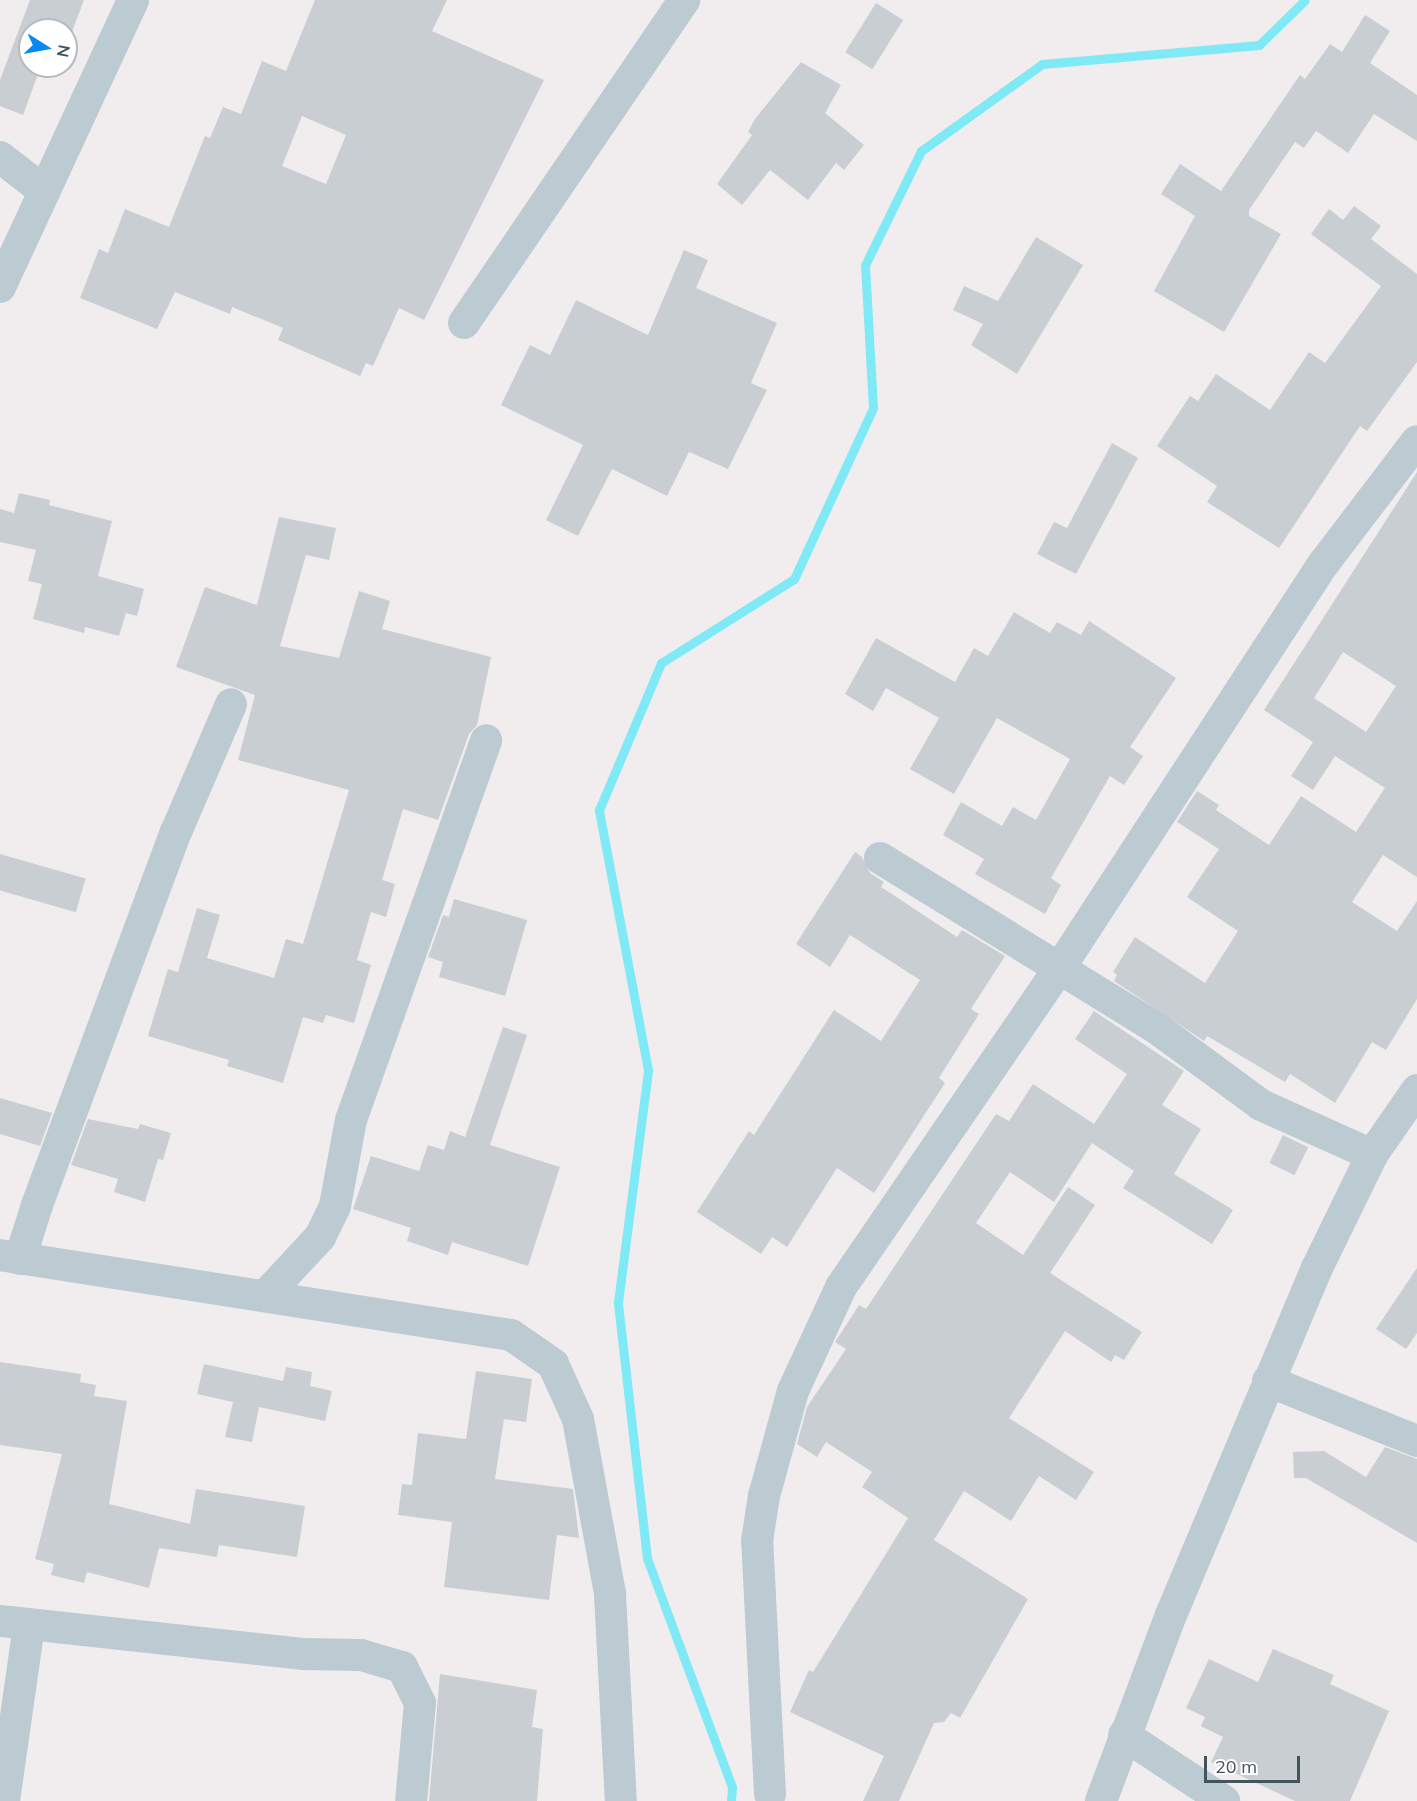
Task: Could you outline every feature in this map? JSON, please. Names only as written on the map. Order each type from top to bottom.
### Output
[{"type":"street","points":[[0,287],[133,0]]},
{"type":"street","points":[[464,323],[684,0]]},
{"type":"street","points":[[0,157],[44,191]]},
{"type":"street","points":[[770,1794],[757,1541],[764,1497],[793,1391],[841,1287],[1061,966],[1324,563],[1417,441]]},
{"type":"street","points":[[231,704],[176,832],[37,1205],[10,1257],[511,1335],[553,1364],[578,1419],[610,1594],[621,1801]]},
{"type":"street","points":[[265,1296],[320,1237],[335,1206],[351,1120],[486,740]]},
{"type":"street","points":[[880,858],[1061,966],[1155,1027],[1261,1105],[1372,1155]]},
{"type":"street","points":[[1101,1801],[1124,1735],[1268,1381],[1372,1155],[1417,1090]]},
{"type":"street","points":[[1268,1381],[1417,1442]]},
{"type":"street","points":[[4,1801],[15,1623],[304,1654],[361,1655],[402,1667],[420,1703],[411,1801]]},
{"type":"street","points":[[1124,1735],[1224,1801]]},
{"type":"building","points":[[30,0],[84,0],[77,18],[23,18]]},
{"type":"building","points":[[315,0],[447,0],[432,31],[544,80],[424,320],[399,308],[373,366],[366,363],[360,376],[278,340],[283,328],[232,307],[230,314],[175,292],[157,329],[80,298],[99,249],[108,253],[125,209],[169,227],[205,136],[210,138],[223,107],[241,114],[262,61],[286,71]],"holes":[[[302,116],[346,135],[326,184],[282,166]]]},
{"type":"building","points":[[876,3],[903,20],[872,69],[845,52]]},
{"type":"building","points":[[1365,15],[1390,31],[1370,63],[1417,95],[1417,141],[1374,114],[1348,153],[1316,131],[1304,148],[1295,142],[1249,210],[1249,216],[1281,234],[1224,332],[1154,291],[1195,216],[1161,194],[1180,164],[1221,191],[1300,75],[1305,79],[1330,44],[1342,52]]},
{"type":"building","points":[[18,32],[18,78],[37,78],[23,115],[0,106],[0,80]]},
{"type":"building","points":[[801,62],[841,85],[825,113],[864,145],[844,170],[836,163],[808,200],[770,170],[742,205],[717,184],[752,135],[748,132],[755,119]]},
{"type":"building","points":[[1354,206],[1381,226],[1371,239],[1417,274],[1417,362],[1367,431],[1360,426],[1279,548],[1207,502],[1217,486],[1157,446],[1190,396],[1198,401],[1216,374],[1270,410],[1309,352],[1325,363],[1381,286],[1311,234],[1329,209],[1343,220]]},
{"type":"building","points":[[1036,237],[1083,265],[1017,374],[971,345],[983,324],[953,310],[964,286],[998,301]]},
{"type":"building","points":[[684,250],[708,260],[696,288],[777,323],[751,383],[767,390],[728,469],[689,452],[667,496],[612,469],[578,536],[546,520],[583,445],[501,405],[530,345],[550,355],[576,300],[648,335]]},
{"type":"building","points":[[1112,443],[1138,458],[1076,574],[1037,554],[1054,522],[1067,528]]},
{"type":"building","points":[[1417,472],[1417,877],[1383,855],[1352,902],[1397,931],[1417,901],[1417,999],[1386,1050],[1372,1042],[1335,1103],[1290,1074],[1285,1082],[1207,1036],[1204,1041],[1114,981],[1117,975],[1113,972],[1135,937],[1205,983],[1238,931],[1187,897],[1219,849],[1177,822],[1197,791],[1219,805],[1216,810],[1269,845],[1301,796],[1356,832],[1385,788],[1335,756],[1313,790],[1291,776],[1313,742],[1264,710]],"holes":[[[1343,652],[1396,686],[1366,732],[1314,698]]]},
{"type":"building","points":[[19,493],[50,500],[49,505],[112,521],[98,576],[144,589],[137,616],[126,613],[119,636],[85,627],[84,633],[33,619],[42,584],[28,581],[36,550],[0,542],[0,509],[14,513]]},
{"type":"building","points":[[279,517],[336,528],[329,560],[306,555],[280,646],[339,658],[359,591],[390,601],[382,629],[491,657],[477,725],[469,734],[438,820],[403,809],[382,880],[395,884],[386,917],[371,912],[357,960],[371,965],[354,1023],[326,1015],[323,1023],[303,1017],[283,1083],[227,1066],[229,1060],[148,1036],[168,969],[178,972],[197,908],[220,915],[207,958],[274,978],[286,939],[303,944],[349,790],[238,760],[255,695],[176,667],[205,587],[257,605]]},
{"type":"building","points":[[1014,612],[1050,633],[1057,622],[1081,635],[1089,621],[1176,678],[1130,747],[1143,756],[1124,785],[1110,776],[1051,878],[1061,885],[1045,914],[975,874],[984,859],[943,835],[961,802],[1002,826],[1013,807],[1036,820],[1070,759],[997,718],[954,794],[910,769],[939,718],[886,688],[873,711],[845,694],[876,638],[955,682],[974,648],[988,656]]},
{"type":"building","points":[[855,852],[862,857],[870,873],[884,882],[881,887],[957,937],[962,930],[1005,956],[971,1009],[979,1014],[939,1078],[945,1083],[874,1193],[837,1168],[787,1247],[772,1237],[761,1254],[697,1212],[749,1131],[754,1135],[834,1010],[881,1041],[920,980],[850,935],[830,967],[796,944]]},
{"type":"building","points":[[0,854],[86,879],[76,912],[0,890]]},
{"type":"building","points":[[454,899],[527,920],[505,996],[439,977],[443,962],[428,957],[443,915],[449,917]]},
{"type":"building","points":[[1094,1011],[1184,1071],[1162,1105],[1201,1129],[1174,1174],[1233,1210],[1212,1244],[1123,1188],[1134,1171],[1092,1143],[1054,1202],[1010,1172],[976,1223],[1023,1255],[1068,1187],[1095,1205],[1050,1273],[1142,1332],[1124,1360],[1115,1355],[1111,1362],[1065,1331],[1009,1418],[1094,1472],[1076,1500],[1039,1476],[1011,1521],[964,1491],[934,1540],[1028,1599],[960,1718],[951,1713],[944,1722],[934,1723],[899,1801],[863,1801],[884,1756],[790,1712],[809,1670],[813,1672],[908,1518],[862,1487],[872,1472],[826,1442],[817,1457],[797,1444],[807,1407],[846,1349],[835,1342],[859,1305],[866,1309],[996,1114],[1009,1121],[1033,1084],[1094,1124],[1127,1074],[1075,1039]]},
{"type":"building","points":[[503,1027],[527,1035],[490,1145],[560,1167],[528,1266],[452,1242],[448,1255],[407,1241],[411,1228],[353,1209],[371,1156],[419,1171],[428,1145],[444,1150],[450,1131],[465,1137]]},
{"type":"building","points":[[0,1098],[52,1113],[40,1146],[0,1134]]},
{"type":"building","points":[[88,1119],[138,1129],[140,1124],[171,1133],[163,1160],[158,1159],[145,1202],[114,1192],[118,1179],[71,1165]]},
{"type":"building","points":[[1283,1135],[1308,1147],[1295,1175],[1269,1163]]},
{"type":"building","points":[[1417,1268],[1417,1333],[1406,1349],[1376,1329]]},
{"type":"building","points":[[0,1362],[81,1374],[80,1382],[96,1385],[94,1396],[127,1401],[109,1504],[190,1524],[196,1489],[305,1506],[297,1557],[219,1545],[217,1557],[159,1548],[149,1588],[87,1572],[84,1583],[51,1575],[54,1564],[35,1559],[62,1454],[0,1445]]},
{"type":"building","points":[[204,1364],[283,1381],[286,1367],[312,1372],[310,1386],[332,1391],[325,1421],[259,1407],[252,1442],[225,1437],[233,1402],[197,1394]]},
{"type":"building","points":[[476,1371],[532,1379],[526,1422],[504,1419],[495,1479],[573,1489],[579,1538],[557,1535],[549,1600],[444,1587],[452,1522],[398,1515],[402,1484],[412,1485],[418,1433],[466,1439]]},
{"type":"building","points":[[1385,1447],[1417,1459],[1417,1543],[1306,1478],[1294,1478],[1293,1452],[1324,1451],[1366,1477]]},
{"type":"building","points":[[1273,1649],[1334,1675],[1330,1684],[1389,1711],[1350,1801],[1295,1801],[1211,1762],[1223,1737],[1201,1726],[1205,1717],[1186,1708],[1209,1659],[1258,1682]]},
{"type":"building","points":[[440,1674],[537,1690],[532,1727],[543,1729],[537,1801],[429,1801]]},
{"type":"waterway","points":[[731,1801],[732,1787],[647,1558],[618,1302],[648,1070],[599,810],[661,663],[794,579],[873,408],[865,265],[921,151],[1042,64],[1259,45],[1305,0]]}]
